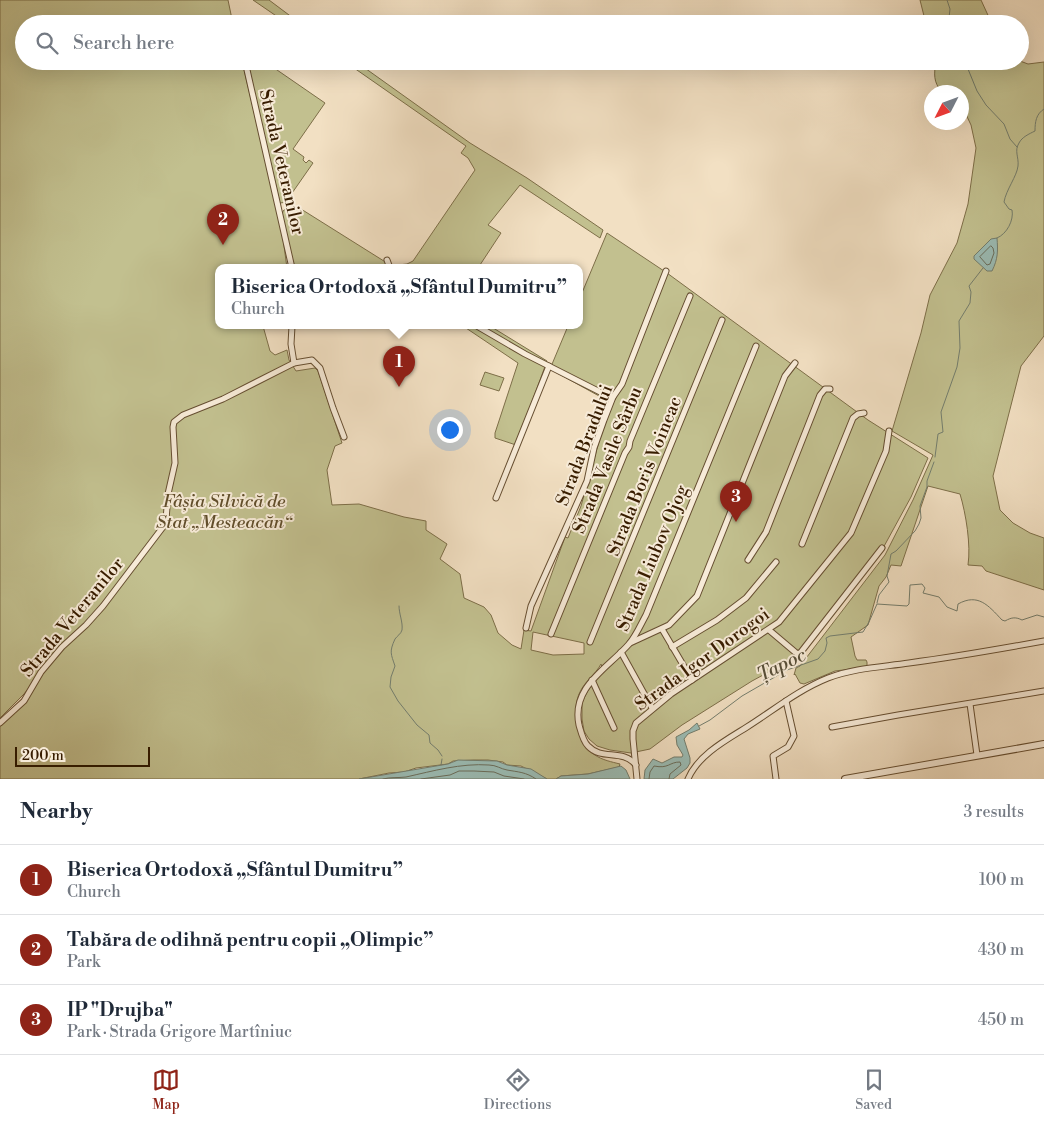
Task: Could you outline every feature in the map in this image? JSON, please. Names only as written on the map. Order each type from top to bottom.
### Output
[{"type":"street","name":"Strada Veteranilor","points":[[247,70],[291,264]]},
{"type":"street","points":[[387,260],[388,264]]},
{"type":"street","name":"Strada Bradului","points":[[526,628],[530,606],[587,481],[594,448],[613,397],[622,384],[666,271]]},
{"type":"street","name":"Strada Vasile Sârbu","points":[[551,634],[625,453],[630,447],[630,440],[690,296]]},
{"type":"street","name":"Strada Boris Voineac","points":[[590,642],[722,320]]},
{"type":"street","points":[[292,329],[291,344],[294,364]]},
{"type":"street","points":[[482,329],[525,354],[613,397]]},
{"type":"street","name":"Strada Liubov Ojog","points":[[636,765],[627,757],[603,754],[587,746],[578,720],[578,706],[584,690],[630,643],[646,614],[756,346]]},
{"type":"street","name":"Strada Veteranilor","points":[[0,722],[24,701],[41,672],[62,647],[103,606],[163,527],[166,520],[168,494],[175,463],[174,422],[183,415],[223,399],[294,364],[312,360],[318,364],[344,437]]},
{"type":"street","points":[[630,643],[669,625],[693,601],[699,592],[785,376],[795,363]]},
{"type":"street","points":[[496,498],[549,366]]},
{"type":"street","points":[[748,560],[766,532],[820,395],[826,389],[830,389]]},
{"type":"street","points":[[802,544],[853,418],[858,414],[864,414]]},
{"type":"street","name":"Strada Igor Dorogoi","points":[[637,779],[633,739],[634,726],[652,708],[779,622],[848,538],[886,451],[889,431]]},
{"type":"street","points":[[769,630],[795,652],[798,654],[801,652],[882,548]]},
{"type":"street","points":[[672,647],[717,620],[746,598],[776,562]]},
{"type":"street","points":[[662,629],[692,680]]},
{"type":"street","points":[[688,779],[695,767],[715,749],[795,694],[828,678],[850,672],[1044,641]]},
{"type":"street","points":[[621,652],[652,708]]},
{"type":"street","points":[[592,680],[614,728]]},
{"type":"street","points":[[832,727],[1044,691]]},
{"type":"street","points":[[776,779],[773,756],[788,747],[794,736],[786,701]]},
{"type":"street","points":[[970,704],[977,755]]},
{"type":"street","points":[[845,779],[1044,744]]},
{"type":"green space","name":"Fâșia Silvică de Stat „Mesteacăn“","points":[[0,0],[228,0],[231,15],[15,15],[15,70],[244,70],[282,231],[286,264],[215,264],[215,329],[264,329],[270,351],[275,355],[287,350],[289,360],[296,371],[315,368],[318,371],[342,443],[335,446],[327,470],[332,505],[359,504],[404,517],[426,521],[426,530],[447,544],[440,559],[460,574],[464,598],[484,607],[491,615],[498,633],[512,645],[521,649],[524,630],[531,631],[565,537],[568,538],[581,506],[610,402],[550,369],[567,329],[583,329],[583,290],[607,233],[667,273],[868,420],[928,458],[911,497],[882,550],[802,654],[752,681],[682,725],[650,749],[631,753],[597,746],[584,731],[582,703],[602,667],[601,664],[577,699],[577,726],[589,750],[607,761],[620,764],[619,767],[588,774],[561,776],[556,779],[547,779],[521,766],[507,765],[503,762],[488,760],[474,760],[453,761],[448,764],[359,779],[0,779],[0,722],[24,701],[36,679],[0,718]],"holes":[[[533,632],[584,643],[584,654],[553,655],[531,650]]]},
{"type":"green space","points":[[253,0],[269,0],[289,15],[275,15]]},
{"type":"green space","points":[[920,0],[981,0],[988,15],[924,15]]},
{"type":"green space","points":[[1044,62],[1044,336],[1021,366],[993,476],[1000,510],[1013,523],[1030,533],[1044,538],[1044,590],[986,571],[982,566],[968,565],[967,530],[960,494],[928,486],[901,566],[891,565],[886,577],[879,586],[868,625],[851,637],[857,660],[866,660],[867,667],[835,671],[804,684],[800,683],[794,675],[796,668],[800,666],[885,555],[933,455],[892,431],[921,333],[930,295],[957,243],[968,204],[976,148],[969,121],[969,85],[937,85],[935,70],[1029,70],[1029,64]]},
{"type":"green space","points":[[249,70],[277,70],[325,103],[293,149],[304,157],[303,160],[306,163],[309,160],[313,163],[290,196],[288,202],[280,203]]},
{"type":"green space","points":[[357,70],[368,70],[470,143],[527,178],[603,230],[600,238],[520,185],[488,225],[501,233],[481,264],[407,264],[413,261],[475,170],[468,158],[461,153],[466,146]]},
{"type":"green space","points":[[288,207],[301,209],[389,264],[293,264],[282,216],[283,211]]},
{"type":"green space","points":[[467,329],[495,329],[547,361],[516,445],[495,438],[495,433],[518,363]]},
{"type":"green space","points":[[485,372],[504,378],[499,391],[480,385]]},
{"type":"water","points":[[997,238],[995,263],[992,271],[987,271],[974,259],[974,256],[991,239]]},
{"type":"water","points":[[697,723],[700,729],[688,734],[684,739],[690,758],[687,768],[673,779],[644,779],[645,770],[653,759],[662,763],[674,757],[682,757],[683,755],[677,745],[676,737]]},
{"type":"water","points":[[458,760],[497,761],[507,765],[531,769],[547,779],[359,779],[448,764]]},
{"type":"water","points":[[621,766],[626,770],[630,779],[556,779],[561,776],[588,774]]},
{"type":"waterway","points":[[947,0],[950,9],[949,15]]},
{"type":"waterway","points":[[968,70],[977,91],[986,105],[1004,124],[1010,139],[1017,147]]},
{"type":"waterway","points":[[997,238],[1007,230],[1012,218],[1012,210],[1004,202],[1017,170],[1018,146],[1024,137],[1035,131],[1036,119],[1044,109]]},
{"type":"waterway","points":[[935,457],[938,434],[943,432],[941,412],[957,367],[960,348],[959,321],[970,303],[971,292],[969,286],[983,268]]},
{"type":"waterway","points":[[877,603],[879,595],[889,582],[887,576],[891,554],[915,531],[919,524],[921,518],[920,506],[934,462]]},
{"type":"waterway","name":"Țapoc","points":[[699,726],[742,696],[787,670],[818,659],[825,651],[826,638],[863,632],[877,604],[907,606],[909,604],[910,585],[922,584],[925,588],[923,593],[939,597],[947,607],[957,611],[958,604],[977,600],[987,605],[1005,621],[1014,618],[1022,620],[1037,615],[1044,617]]},
{"type":"waterway","points":[[399,606],[402,630],[395,639],[391,650],[395,666],[390,687],[398,701],[417,725],[429,735],[430,743],[442,756]]},
{"type":"waterway","points":[[441,765],[442,759]]},
{"type":"place","name":"Tabăra de odihnă pentru copii „Olimpic”","points":[[223,245]]},
{"type":"place","name":"Biserica Ortodoxă „Sfântul Dumitru”","points":[[399,387]]},
{"type":"place","name":"IP \"Drujba\"","points":[[736,522]]}]
